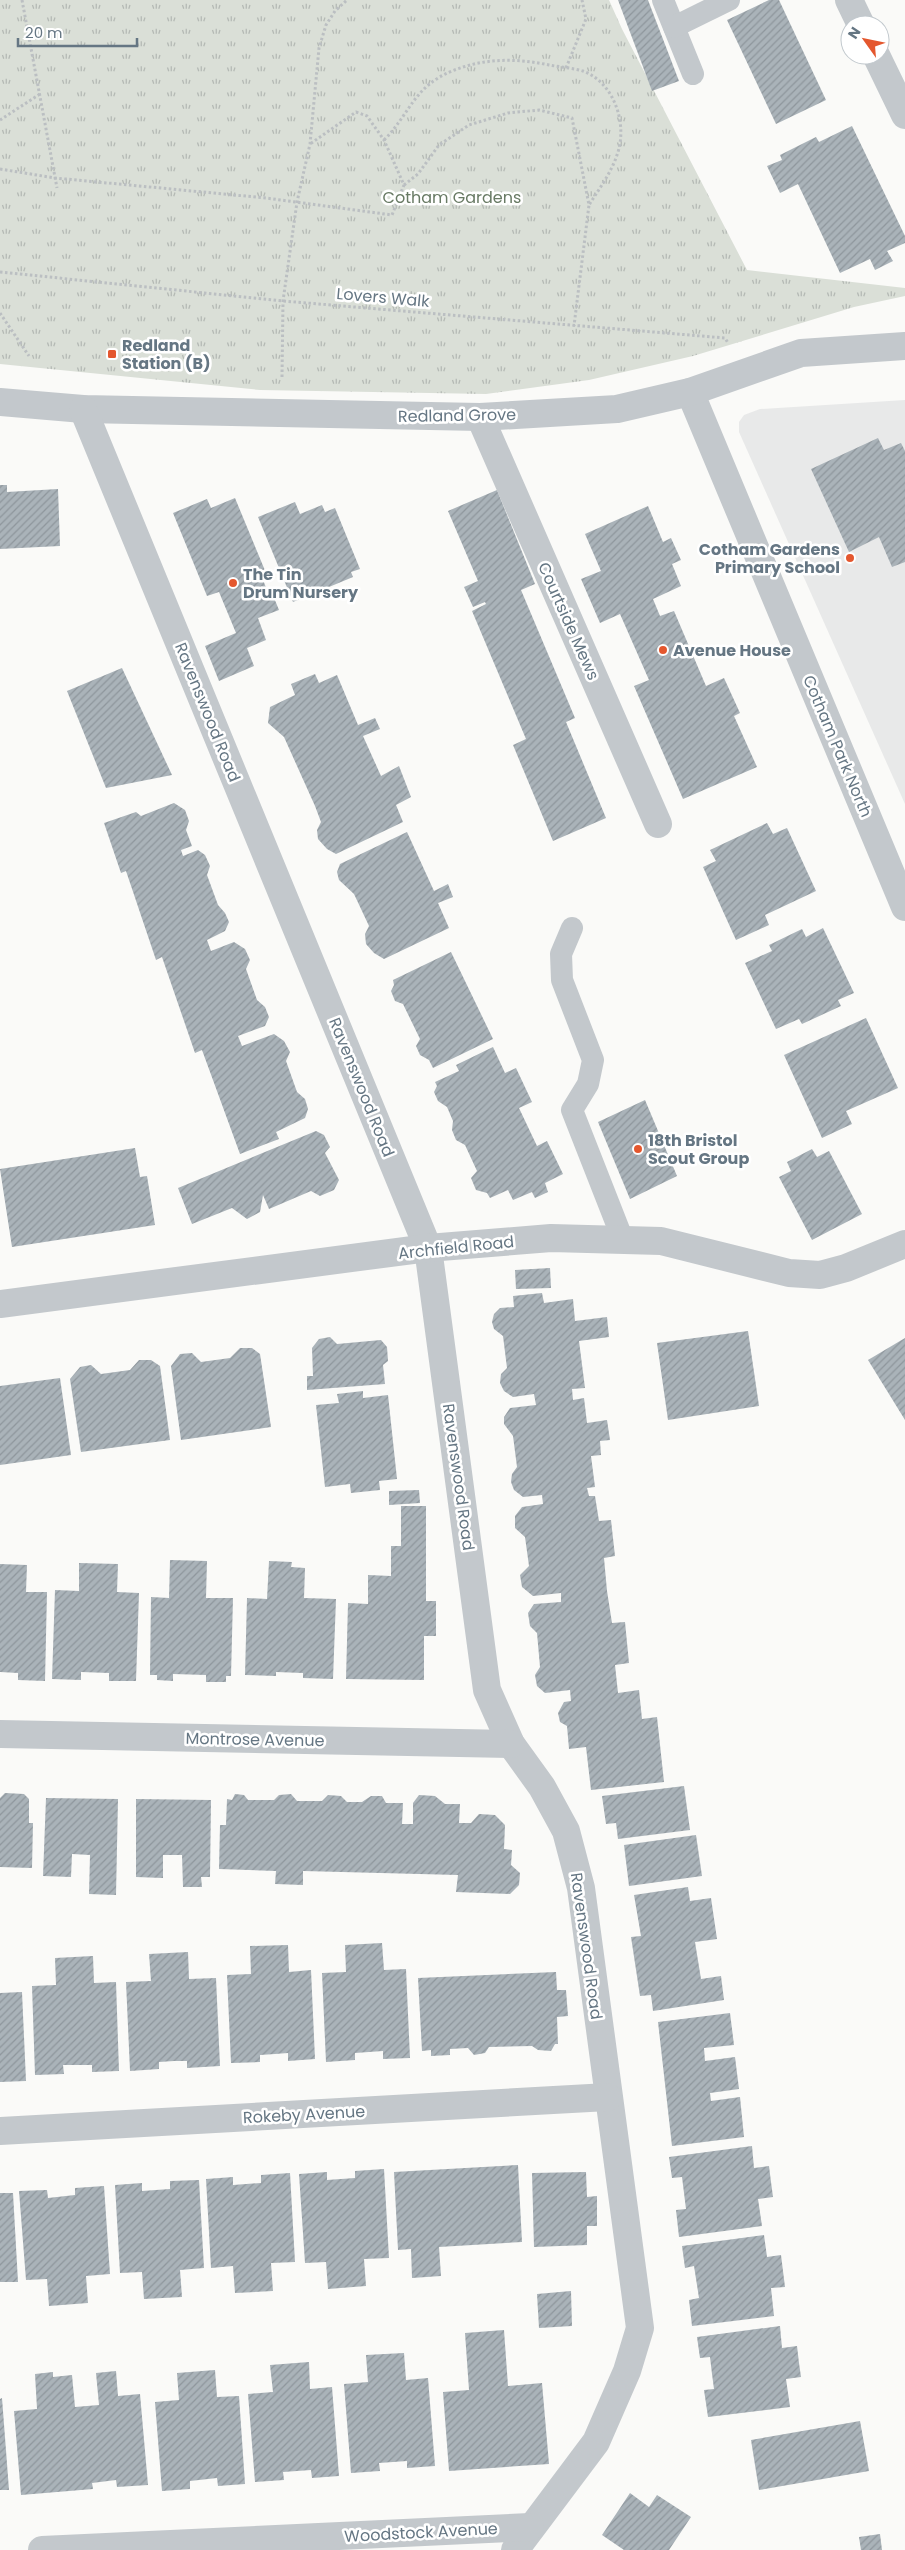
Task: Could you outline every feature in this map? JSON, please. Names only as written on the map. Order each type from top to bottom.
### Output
[{"type":"street","points":[[849,0],[856,15]]},
{"type":"street","points":[[881,65],[905,115]]},
{"type":"street","name":"Redland Grove","points":[[0,402],[83,409],[480,418],[617,409],[690,392],[801,352],[905,346]]},
{"type":"street","name":"Cotham Park North","points":[[690,392],[905,907]]},
{"type":"street","name":"Ravenswood Road","points":[[83,409],[428,1248],[487,1690],[511,1744],[542,1787],[566,1831],[581,1888],[640,2328],[627,2371],[596,2442],[530,2527],[516,2550]]},
{"type":"street","name":"Courtside Mews","points":[[480,418],[658,824]]},
{"type":"street","name":"Archfield Road","points":[[0,1304],[428,1248],[551,1238],[661,1241],[789,1273],[820,1275],[846,1268],[905,1244]]},
{"type":"street","name":"Montrose Avenue","points":[[0,1734],[511,1744]]},
{"type":"street","name":"Rokeby Avenue","points":[[0,2131],[608,2097]]},
{"type":"street","name":"Woodstock Avenue","points":[[42,2550],[530,2527]]},
{"type":"lane","points":[[663,0],[693,74]]},
{"type":"lane","points":[[674,28],[729,0]]},
{"type":"lane","points":[[572,928],[561,954],[562,980],[593,1060],[588,1084],[572,1110],[623,1240]]},
{"type":"path","points":[[22,0],[57,188]]},
{"type":"path","points":[[281,414],[284,301],[297,202],[310,144],[319,48],[326,25],[335,11],[347,0]]},
{"type":"path","points":[[566,68],[586,19],[582,0]]},
{"type":"path","points":[[384,140],[398,126],[408,106],[423,88],[451,71],[475,64],[508,59],[583,72],[601,83],[613,99],[620,116],[618,154],[605,181],[589,205]]},
{"type":"path","points":[[0,120],[40,94]]},
{"type":"path","points":[[0,169],[55,178],[297,202],[392,215],[404,185],[418,174],[438,145],[469,125],[508,113],[539,110],[572,118],[589,205],[574,326]]},
{"type":"path","points":[[310,144],[356,112],[367,116],[384,140],[404,185]]},
{"type":"path","name":"Lovers Walk","points":[[0,272],[284,301],[725,338],[742,373]]},
{"type":"path","points":[[0,313],[29,356]]},
{"type":"shaded area","name":"Cotham Gardens Primary School","points":[[905,400],[905,804],[739,432],[739,422],[744,415],[760,409]]},
{"type":"green space","name":"Cotham Gardens","points":[[0,0],[609,0],[622,29],[747,270],[905,288],[905,296],[854,307],[693,356],[589,380],[486,394],[260,390],[0,364]]},
{"type":"building","points":[[618,0],[648,0],[679,81],[652,91]]},
{"type":"building","points":[[769,0],[779,0],[826,100],[776,124],[727,20]]},
{"type":"building","points":[[852,126],[905,236],[905,243],[887,251],[893,261],[875,270],[870,259],[840,273],[798,184],[780,193],[767,166],[782,160],[780,155],[816,137],[819,142]]},
{"type":"building","points":[[878,438],[884,450],[901,443],[905,451],[905,562],[892,567],[879,537],[849,552],[811,469]]},
{"type":"building","points":[[0,485],[7,485],[7,492],[58,489],[60,546],[0,549]]},
{"type":"building","points":[[497,490],[535,584],[521,590],[575,718],[566,722],[606,818],[553,841],[513,745],[526,739],[472,611],[486,604],[485,602],[473,607],[464,587],[478,581],[448,511]]},
{"type":"building","name":"The Tin Drum Nursery","points":[[235,498],[266,573],[261,575],[269,595],[272,593],[279,610],[258,618],[266,640],[247,648],[254,666],[219,681],[205,646],[236,633],[219,592],[207,596],[173,513],[207,499],[211,508]]},
{"type":"building","points":[[295,502],[300,514],[322,505],[325,512],[335,508],[360,569],[351,572],[353,577],[293,602],[258,517]]},
{"type":"building","name":"Avenue House","points":[[648,506],[663,542],[671,538],[681,560],[672,564],[681,586],[653,599],[660,616],[674,611],[706,686],[724,678],[740,713],[734,716],[757,767],[683,799],[634,686],[649,680],[620,614],[600,623],[581,579],[601,571],[585,534]]},
{"type":"building","points":[[122,668],[172,775],[106,788],[67,691]]},
{"type":"building","points":[[315,674],[319,683],[337,675],[358,725],[375,718],[380,729],[363,736],[381,776],[399,766],[411,797],[396,805],[403,822],[336,854],[327,849],[318,839],[317,830],[321,822],[315,806],[284,737],[268,723],[270,707],[295,695],[291,684]]},
{"type":"building","points":[[174,803],[185,810],[189,821],[186,830],[192,846],[181,850],[183,856],[198,850],[205,855],[210,866],[207,875],[218,905],[225,913],[229,922],[225,931],[207,940],[211,951],[234,942],[245,949],[250,960],[246,969],[257,1000],[265,1007],[269,1017],[265,1026],[238,1036],[242,1046],[274,1034],[284,1041],[290,1052],[286,1061],[297,1092],[305,1099],[308,1109],[305,1118],[276,1132],[279,1139],[240,1154],[202,1050],[195,1053],[162,957],[156,960],[126,871],[121,873],[104,823],[136,812],[141,816]]},
{"type":"building","points":[[767,823],[773,834],[787,828],[816,891],[765,915],[769,925],[736,940],[703,867],[716,861],[710,850]]},
{"type":"building","points":[[407,832],[434,891],[448,884],[453,897],[438,903],[449,928],[384,959],[374,953],[366,944],[365,934],[369,926],[354,894],[339,880],[337,872],[340,864]]},
{"type":"building","points":[[823,928],[854,993],[838,1000],[841,1006],[802,1024],[799,1019],[776,1029],[745,963],[772,951],[769,945],[802,929],[806,937]]},
{"type":"building","points":[[451,952],[493,1039],[433,1068],[429,1060],[420,1055],[416,1046],[420,1039],[403,1004],[395,1001],[391,991],[394,985],[393,980]]},
{"type":"building","points":[[866,1018],[898,1088],[846,1111],[852,1124],[822,1138],[784,1055]]},
{"type":"building","points":[[493,1047],[505,1073],[516,1068],[532,1102],[519,1108],[537,1146],[547,1141],[563,1174],[545,1183],[548,1192],[535,1198],[532,1192],[513,1200],[508,1190],[490,1198],[487,1193],[476,1190],[471,1178],[477,1171],[465,1145],[456,1140],[452,1130],[453,1121],[447,1107],[438,1101],[434,1092],[437,1086],[435,1082],[459,1071],[456,1065]]},
{"type":"building","name":"18th Bristol Scout Group","points":[[645,1100],[677,1176],[630,1199],[598,1122]]},
{"type":"building","points":[[316,1131],[324,1135],[330,1147],[325,1153],[339,1180],[334,1190],[320,1196],[311,1191],[269,1209],[263,1195],[260,1212],[247,1219],[232,1208],[192,1224],[178,1188]]},
{"type":"building","points":[[135,1148],[140,1177],[147,1176],[155,1225],[12,1247],[0,1169]]},
{"type":"building","points":[[812,1149],[817,1157],[829,1151],[862,1214],[812,1240],[779,1177],[791,1171],[787,1162]]},
{"type":"building","points":[[550,1268],[551,1288],[516,1289],[515,1270]]},
{"type":"building","points":[[542,1293],[544,1303],[573,1299],[575,1321],[607,1317],[609,1337],[579,1341],[585,1388],[572,1389],[573,1400],[584,1398],[587,1423],[607,1420],[610,1440],[600,1441],[601,1455],[591,1456],[595,1487],[587,1488],[589,1496],[595,1496],[599,1521],[611,1520],[615,1556],[604,1558],[607,1591],[612,1623],[625,1622],[629,1663],[615,1665],[618,1693],[639,1690],[642,1719],[657,1717],[664,1782],[591,1790],[586,1747],[569,1749],[567,1726],[560,1722],[558,1713],[564,1702],[571,1701],[570,1690],[545,1693],[537,1686],[535,1675],[540,1667],[537,1633],[530,1626],[528,1613],[534,1604],[561,1602],[561,1593],[533,1596],[522,1587],[520,1575],[529,1566],[525,1537],[515,1528],[515,1516],[522,1507],[543,1504],[542,1495],[523,1497],[514,1490],[511,1482],[512,1474],[517,1467],[513,1436],[504,1424],[504,1417],[510,1408],[536,1405],[534,1394],[513,1397],[504,1391],[500,1383],[501,1374],[507,1368],[503,1336],[494,1329],[492,1322],[494,1314],[500,1308],[514,1307],[513,1296]]},
{"type":"building","points":[[748,1331],[759,1406],[668,1420],[657,1343]]},
{"type":"building","points":[[330,1337],[337,1344],[381,1340],[387,1347],[388,1361],[383,1365],[385,1384],[307,1390],[307,1376],[313,1376],[312,1348],[319,1339]]},
{"type":"building","points":[[905,1338],[905,1420],[868,1360]]},
{"type":"building","points":[[240,1348],[252,1348],[260,1354],[271,1427],[181,1440],[171,1366],[180,1354],[192,1353],[201,1362],[230,1358]]},
{"type":"building","points":[[139,1360],[151,1360],[160,1366],[170,1440],[81,1452],[70,1379],[80,1367],[91,1365],[101,1374],[130,1370]]},
{"type":"building","points":[[60,1378],[71,1455],[0,1465],[0,1386]]},
{"type":"building","points":[[363,1391],[363,1398],[388,1395],[397,1479],[379,1481],[380,1490],[351,1493],[350,1484],[325,1487],[316,1405],[339,1403],[337,1394]]},
{"type":"building","points":[[419,1490],[420,1503],[389,1505],[389,1491]]},
{"type":"building","points":[[401,1506],[426,1506],[426,1601],[436,1601],[436,1636],[424,1636],[424,1680],[346,1679],[348,1603],[368,1604],[368,1575],[391,1576],[391,1546],[401,1546]]},
{"type":"building","points":[[170,1560],[207,1561],[206,1598],[233,1598],[231,1676],[226,1676],[226,1682],[206,1682],[206,1675],[173,1674],[173,1681],[157,1680],[157,1675],[150,1675],[151,1597],[169,1598]]},
{"type":"building","points":[[269,1561],[292,1562],[291,1567],[305,1568],[304,1598],[336,1599],[333,1679],[303,1678],[303,1673],[276,1672],[276,1676],[245,1675],[247,1598],[267,1599]]},
{"type":"building","points":[[79,1563],[118,1564],[117,1592],[139,1593],[136,1681],[109,1681],[109,1673],[81,1672],[81,1680],[52,1679],[55,1590],[79,1591]]},
{"type":"building","points":[[0,1564],[27,1565],[26,1592],[47,1592],[45,1681],[18,1680],[18,1673],[0,1672]]},
{"type":"building","points":[[684,1786],[690,1830],[618,1839],[616,1823],[606,1824],[602,1796]]},
{"type":"building","points":[[5,1793],[24,1794],[29,1799],[29,1823],[33,1823],[32,1868],[0,1867],[0,1798]]},
{"type":"building","points":[[235,1794],[244,1795],[248,1800],[274,1800],[279,1795],[291,1794],[297,1801],[322,1801],[328,1795],[341,1796],[347,1802],[362,1802],[371,1796],[382,1796],[386,1803],[403,1803],[402,1824],[413,1824],[413,1803],[419,1795],[435,1796],[445,1804],[460,1804],[459,1823],[471,1823],[479,1814],[495,1815],[505,1825],[504,1849],[512,1850],[511,1865],[520,1873],[519,1885],[510,1894],[456,1892],[458,1875],[303,1871],[303,1885],[275,1884],[276,1871],[219,1869],[220,1825],[226,1825],[227,1799],[232,1800]]},
{"type":"building","points":[[46,1798],[118,1799],[116,1895],[89,1894],[90,1855],[72,1854],[71,1877],[43,1876]]},
{"type":"building","points":[[136,1799],[211,1800],[210,1877],[201,1877],[202,1887],[183,1887],[182,1855],[163,1855],[163,1878],[136,1877]]},
{"type":"building","points":[[696,1835],[702,1876],[629,1886],[624,1845]]},
{"type":"building","points":[[688,1887],[690,1901],[711,1898],[717,1939],[695,1942],[701,1979],[721,1976],[724,2000],[653,2011],[651,1995],[640,1996],[631,1937],[641,1936],[634,1895]]},
{"type":"building","points":[[382,1943],[384,1970],[406,1969],[410,2058],[383,2059],[383,2051],[355,2053],[355,2060],[326,2062],[322,1973],[346,1972],[345,1945]]},
{"type":"building","points":[[288,1945],[289,1972],[311,1970],[315,2059],[288,2061],[288,2053],[260,2055],[260,2062],[231,2063],[227,1975],[251,1974],[250,1946]]},
{"type":"building","points":[[188,1952],[189,1979],[216,1978],[220,2066],[187,2068],[187,2061],[174,2061],[159,2062],[159,2069],[130,2071],[126,1982],[151,1981],[149,1954]]},
{"type":"building","points":[[93,1956],[94,1983],[116,1982],[119,2071],[92,2072],[92,2065],[63,2065],[64,2074],[35,2075],[32,1986],[56,1985],[55,1958]]},
{"type":"building","points":[[556,1972],[557,1990],[566,1990],[568,2016],[557,2017],[558,2044],[555,2044],[551,2051],[538,2050],[532,2046],[489,2047],[485,2053],[474,2055],[468,2048],[450,2049],[450,2055],[431,2056],[431,2050],[422,2051],[418,1978]]},
{"type":"building","points":[[22,1992],[26,2081],[0,2082],[0,1993]]},
{"type":"building","points":[[730,2013],[734,2045],[704,2048],[705,2061],[735,2057],[739,2089],[710,2093],[711,2101],[740,2097],[744,2137],[672,2146],[658,2022]]},
{"type":"building","points":[[752,2146],[754,2168],[769,2166],[773,2197],[758,2199],[762,2226],[679,2237],[676,2210],[686,2209],[682,2177],[672,2178],[669,2157]]},
{"type":"building","points":[[518,2165],[522,2242],[439,2247],[441,2276],[412,2278],[411,2249],[398,2250],[394,2172]]},
{"type":"building","points":[[384,2169],[389,2258],[364,2259],[366,2286],[328,2289],[326,2262],[305,2263],[299,2174],[327,2172],[327,2180],[355,2178],[355,2171]]},
{"type":"building","points":[[586,2172],[587,2197],[597,2196],[597,2226],[587,2226],[587,2245],[534,2247],[532,2173]]},
{"type":"building","points":[[290,2173],[295,2262],[271,2263],[273,2291],[235,2293],[233,2266],[211,2268],[206,2179],[233,2177],[233,2185],[261,2183],[261,2175]]},
{"type":"building","points":[[199,2180],[204,2268],[180,2270],[182,2297],[144,2299],[142,2272],[120,2273],[115,2185],[142,2183],[142,2191],[170,2189],[170,2181]]},
{"type":"building","points":[[104,2186],[110,2274],[86,2276],[88,2303],[49,2306],[47,2279],[26,2280],[19,2191],[47,2190],[48,2198],[75,2195],[75,2188]]},
{"type":"building","points":[[0,2193],[13,2193],[18,2282],[0,2282]]},
{"type":"building","points":[[764,2235],[767,2257],[781,2255],[785,2287],[771,2288],[774,2316],[692,2326],[689,2300],[699,2298],[694,2266],[685,2268],[682,2246]]},
{"type":"building","points":[[571,2291],[572,2326],[539,2328],[537,2294]]},
{"type":"building","points":[[780,2326],[782,2348],[797,2346],[801,2377],[786,2379],[790,2407],[708,2417],[704,2390],[714,2389],[710,2357],[700,2358],[697,2337]]},
{"type":"building","points":[[504,2330],[508,2386],[542,2383],[549,2464],[449,2471],[443,2392],[469,2390],[465,2333]]},
{"type":"building","points":[[404,2353],[406,2380],[428,2378],[435,2466],[407,2468],[407,2461],[379,2463],[380,2471],[351,2473],[344,2384],[368,2382],[366,2355]]},
{"type":"building","points":[[309,2362],[310,2389],[332,2387],[339,2476],[312,2478],[311,2470],[283,2472],[284,2480],[255,2482],[248,2394],[273,2392],[270,2365]]},
{"type":"building","points":[[215,2370],[217,2397],[239,2396],[245,2484],[218,2486],[217,2478],[190,2481],[190,2489],[162,2491],[155,2402],[179,2400],[177,2373]]},
{"type":"building","points":[[116,2371],[118,2396],[140,2394],[148,2485],[117,2487],[116,2480],[92,2483],[93,2489],[21,2495],[14,2411],[37,2409],[35,2374],[53,2372],[53,2377],[72,2375],[75,2407],[99,2405],[96,2373]]},
{"type":"building","points":[[2,2398],[9,2490],[0,2490],[0,2399]]},
{"type":"building","points":[[860,2421],[869,2471],[759,2490],[751,2440]]},
{"type":"building","points":[[630,2493],[649,2507],[657,2495],[691,2517],[669,2550],[624,2550],[602,2535]]},
{"type":"building","points":[[880,2534],[882,2550],[861,2550],[859,2537]]},
{"type":"place","name":"Redland Station (B)","points":[[112,354]]},
{"type":"place","name":"Cotham Gardens Primary School","points":[[850,558]]},
{"type":"place","name":"The Tin Drum Nursery","points":[[233,583]]},
{"type":"place","name":"Avenue House","points":[[663,650]]},
{"type":"place","name":"18th Bristol Scout Group","points":[[638,1149]]}]
